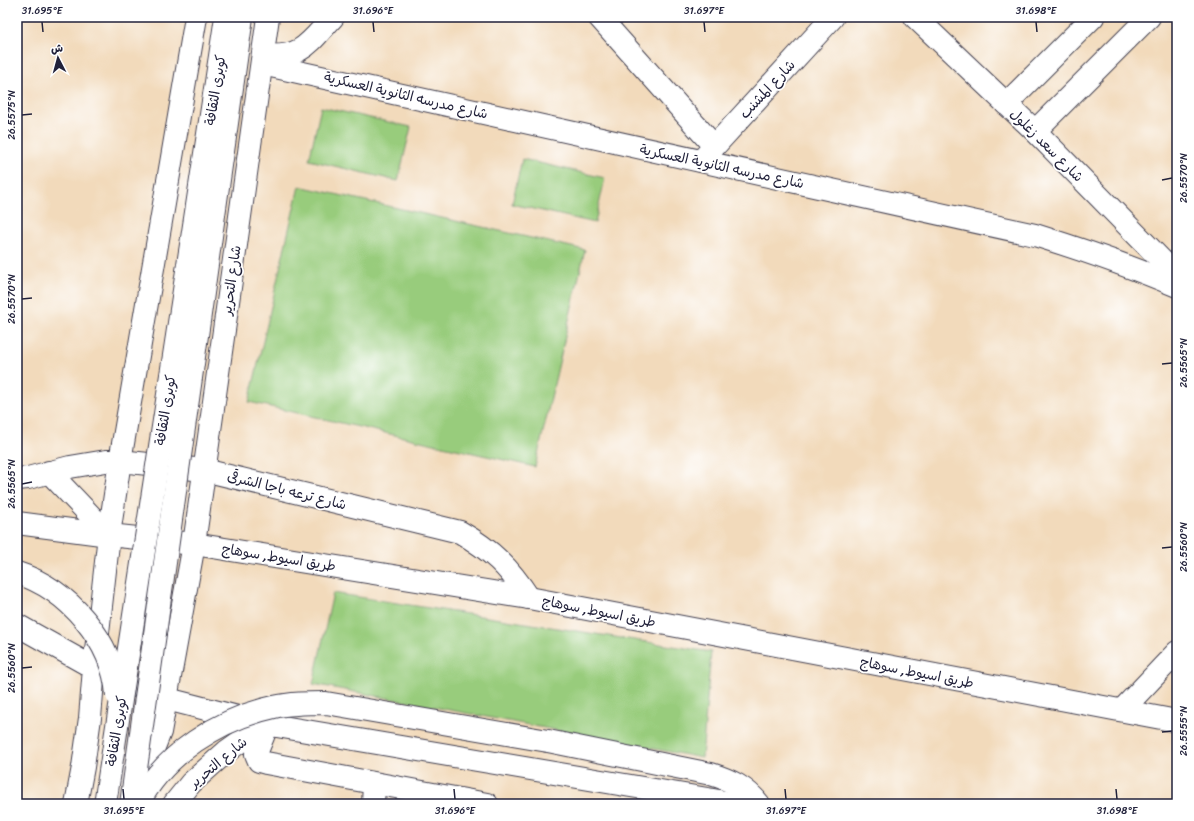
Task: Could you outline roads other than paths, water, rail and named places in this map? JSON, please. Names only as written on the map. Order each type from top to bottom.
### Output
[{"type":"main road","points":[[76,804],[90,718],[94,668],[120,461],[196,17]]},
{"type":"main road","name":"كوبرى الثقافة","points":[[131,804],[181,376],[226,17]]},
{"type":"main road","name":"كوبرى الثقافة","points":[[105,804],[119,714],[181,376],[242,17]]},
{"type":"main road","name":"شارع التحرير","points":[[125,804],[148,762],[160,732],[167,699],[194,544],[268,17]]},
{"type":"main road","points":[[262,59],[296,53],[307,45],[333,17]]},
{"type":"main road","points":[[599,17],[708,154]]},
{"type":"main road","name":"شارع المشنب","points":[[708,154],[833,17]]},
{"type":"main road","name":"شارع سعد زغلول","points":[[915,17],[1034,131],[1177,276]]},
{"type":"main road","points":[[1006,104],[1093,17]]},
{"type":"main road","points":[[1034,131],[1149,17]]},
{"type":"main road","name":"شارع مدرسه الثانوية العسكرية","points":[[262,59],[708,154],[1035,235],[1143,271],[1177,286]]},
{"type":"main road","name":"شارع ترعه باجا الشرقى","points":[[17,479],[92,463],[120,461],[204,470],[460,532],[486,549],[505,566],[518,581],[529,598]]},
{"type":"main road","points":[[49,472],[110,535]]},
{"type":"main road","name":"طريق اسيوط, سوهاج","points":[[17,523],[194,544],[529,598],[1177,721]]},
{"type":"main road","points":[[17,573],[37,581],[67,601],[82,616],[95,633],[105,652],[112,671],[117,692],[119,714]]},
{"type":"main road","points":[[17,625],[94,668],[167,699],[267,724],[737,804]]},
{"type":"main road","points":[[1122,710],[1177,652]]},
{"type":"main road","points":[[138,804],[152,782],[167,765],[203,736],[226,723],[244,716],[275,707],[300,703],[326,703],[548,741],[710,774],[740,785],[749,792],[759,804]]},
{"type":"main road","points":[[267,724],[256,754],[259,761],[374,794],[487,804]]},
{"type":"main road","name":"شارع التحرير","points":[[174,804],[191,782],[227,751],[267,724]]}]
